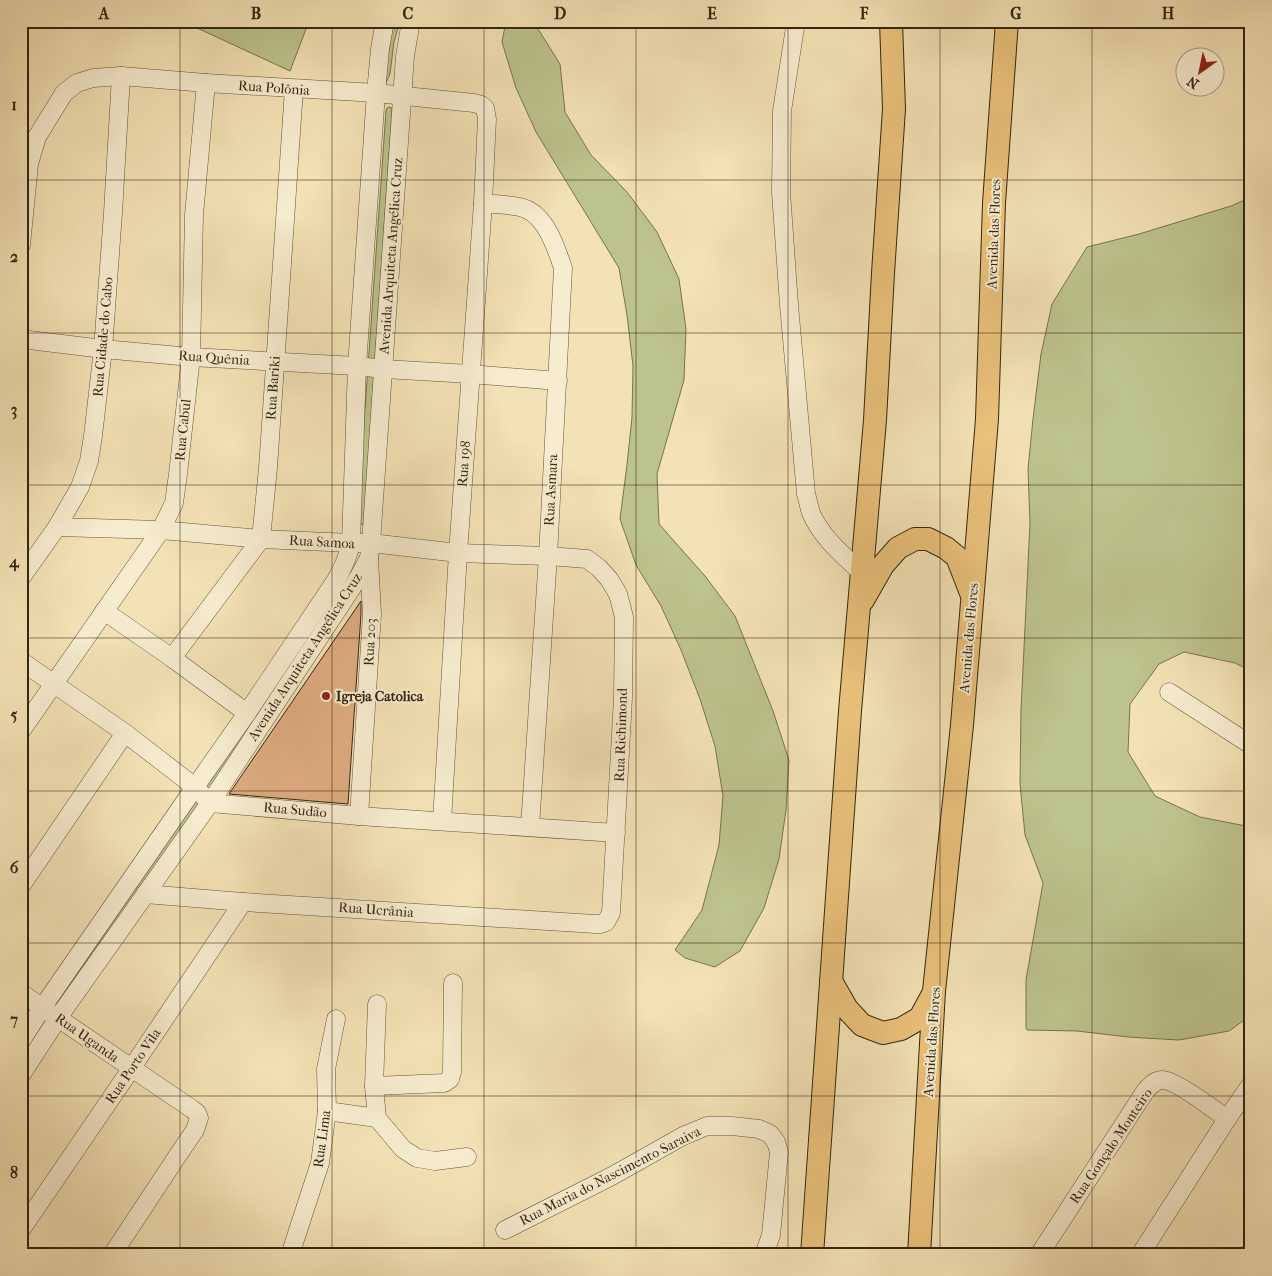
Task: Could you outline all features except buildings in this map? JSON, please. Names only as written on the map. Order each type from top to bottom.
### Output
[{"type":"main road","points":[[812,1255],[850,711],[875,420],[894,109],[891,21]]},
{"type":"main road","name":"Avenida das Flores","points":[[918,1255],[934,991],[962,725],[987,419],[994,203],[1007,21]]},
{"type":"main road","points":[[859,606],[883,565],[898,548],[915,539],[928,539],[946,548],[957,557],[973,596]]},
{"type":"main road","points":[[831,981],[847,1009],[862,1025],[883,1033],[901,1029],[920,1018],[934,991]]},
{"type":"street","name":"Avenida Arquiteta Angélica Cruz","points":[[21,1041],[42,1008],[248,713],[336,580],[349,554],[351,543],[357,366],[376,93],[385,21]]},
{"type":"street","name":"Avenida Arquiteta Angélica Cruz","points":[[21,1075],[58,1018],[210,803],[357,580],[370,550],[405,56],[411,21]]},
{"type":"street","points":[[796,21],[782,111],[781,192],[788,305],[806,494],[811,512],[827,539],[862,573]]},
{"type":"street","name":"Rua Polônia","points":[[21,245],[29,164],[37,137],[64,93],[77,84],[92,78],[121,76],[206,84],[376,93],[474,103],[485,108]]},
{"type":"street","name":"Rua Cidade do Cabo","points":[[21,578],[56,527],[80,487],[93,436],[103,349],[121,76]]},
{"type":"street","name":"Rua Cabul","points":[[21,731],[161,530],[174,503],[191,357],[194,215],[206,84]]},
{"type":"street","name":"Rua Bariki","points":[[261,539],[268,468],[294,89]]},
{"type":"street","name":"Rua 198","points":[[442,821],[458,553],[483,203],[487,119],[485,108]]},
{"type":"street","name":"Rua Asmara","points":[[483,203],[527,209],[542,222],[554,243],[563,268],[548,556],[530,827]]},
{"type":"street","name":"Rua Quênia","points":[[21,339],[191,357],[357,366],[558,381]]},
{"type":"street","name":"Rua Samoa","points":[[56,527],[161,530],[261,539],[351,543],[370,550],[587,559]]},
{"type":"street","points":[[172,658],[261,539]]},
{"type":"street","name":"Rua 203","points":[[359,816],[372,614],[370,550]]},
{"type":"street","name":"Rua Richimond","points":[[587,559],[609,579],[618,594],[624,617],[623,698],[616,833],[611,912],[606,922]]},
{"type":"street","points":[[104,611],[248,713]]},
{"type":"street","points":[[21,660],[125,733],[195,787],[210,803]]},
{"type":"street","points":[[1169,692],[1251,745]]},
{"type":"street","points":[[21,886],[125,733]]},
{"type":"street","name":"Rua Sudão","points":[[210,803],[359,816],[616,833]]},
{"type":"street","name":"Rua Ucrânia","points":[[145,894],[243,902],[601,924],[606,922]]},
{"type":"street","name":"Rua Porto Vila","points":[[21,1230],[243,902]]},
{"type":"street","points":[[374,1086],[444,1083],[450,1079],[452,1072],[453,983]]},
{"type":"street","name":"Rua Uganda","points":[[21,993],[192,1109],[199,1118],[198,1124],[191,1136],[112,1255]]},
{"type":"street","points":[[377,1004],[374,1086],[377,1118],[402,1149],[417,1158],[435,1161],[467,1157]]},
{"type":"street","name":"Rua Lima","points":[[290,1255],[320,1164],[327,1112],[326,1069],[336,1019]]},
{"type":"street","name":"Rua Gonçalo Monteiro","points":[[1039,1255],[1146,1090],[1155,1082],[1163,1080],[1174,1083],[1227,1119]]},
{"type":"street","points":[[1140,1255],[1251,1084]]},
{"type":"street","points":[[327,1112],[377,1118]]},
{"type":"street","name":"Rua Maria do Nascimento Saraiva","points":[[505,1230],[612,1176],[683,1136],[707,1126],[732,1126],[759,1129],[770,1134],[776,1142],[779,1152],[771,1235],[764,1255]]},
{"type":"street","points":[[1248,1255],[1251,1251]]},
{"type":"green space","points":[[21,21],[46,21],[21,30]]},
{"type":"green space","points":[[182,21],[309,21],[290,71]]},
{"type":"green space","points":[[393,21],[400,21],[394,42],[390,74],[386,83],[384,81]]},
{"type":"green space","points":[[506,21],[533,21],[560,64],[565,112],[591,155],[627,192],[657,232],[679,279],[686,329],[684,380],[657,474],[659,524],[705,576],[735,616],[773,711],[789,760],[786,810],[779,859],[764,908],[740,951],[715,967],[685,958],[675,950],[702,910],[719,845],[723,796],[715,746],[700,699],[661,606],[636,565],[620,519],[632,417],[633,366],[619,268],[536,132],[516,88],[502,42]]},
{"type":"green space","points":[[389,107],[392,108],[392,111],[364,520],[361,525],[357,523],[386,111]]},
{"type":"green space","points":[[1251,197],[1251,671],[1235,663],[1184,652],[1159,664],[1130,704],[1128,752],[1155,796],[1200,817],[1251,827],[1251,1015],[1229,1031],[1179,1040],[1077,1031],[1027,1030],[1026,980],[1043,883],[1025,835],[1020,784],[1021,710],[1030,523],[1028,469],[1041,354],[1052,304],[1087,247],[1139,234],[1231,206]]},
{"type":"green space","points":[[356,566],[359,571],[59,1007],[59,1001],[352,569]]},
{"type":"place","name":"Igreja Catolica","points":[[326,696]]}]
